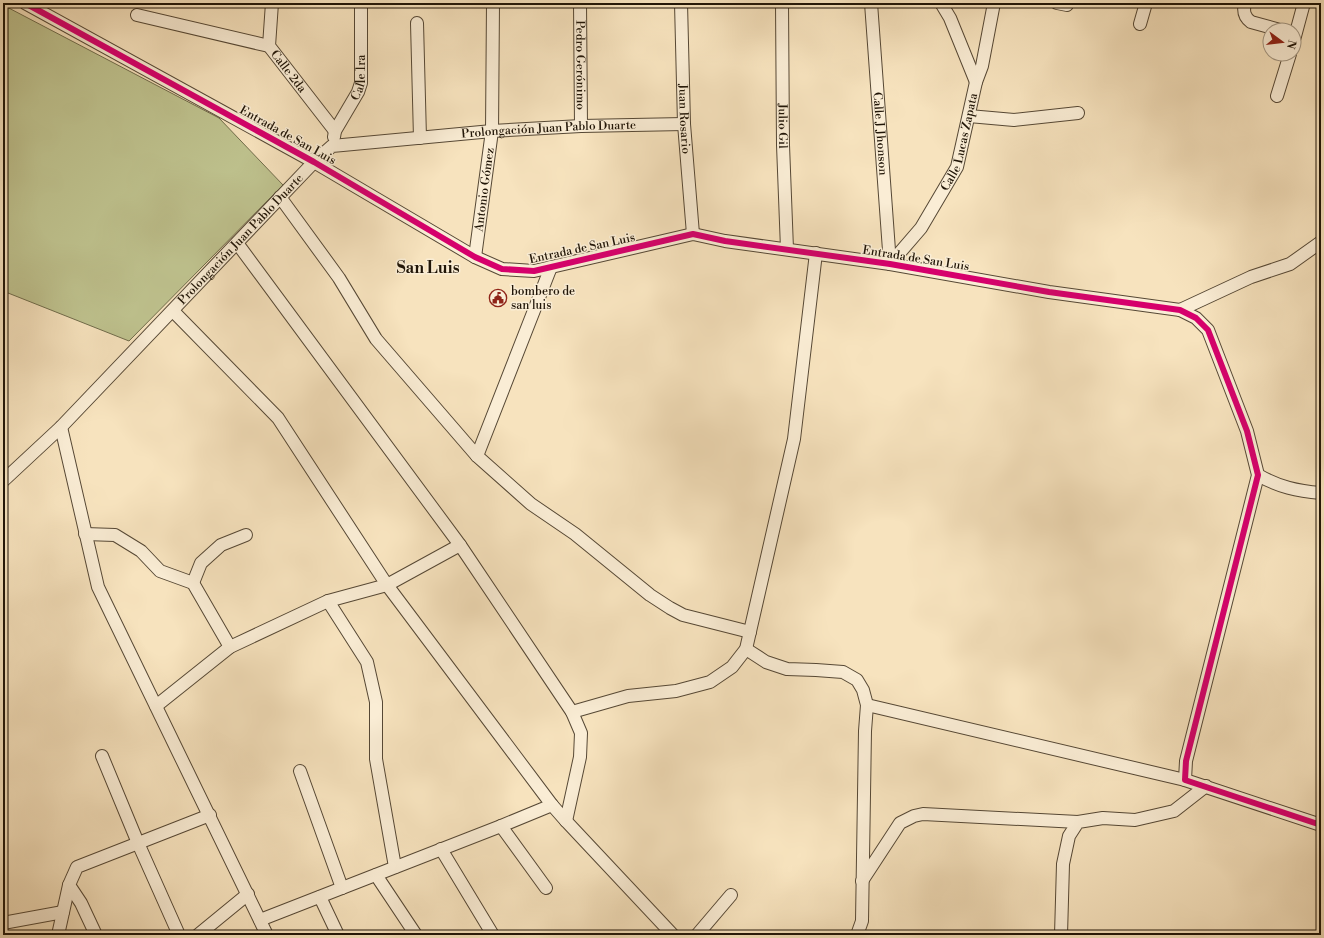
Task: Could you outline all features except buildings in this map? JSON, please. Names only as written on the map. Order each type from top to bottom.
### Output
[{"type":"street","name":"Entrada de San Luis","points":[[25,3],[46,8],[314,162],[475,257],[502,269],[534,271],[692,234],[725,241],[890,264],[1049,292],[1180,310]]},
{"type":"street","name":"Calle 2da","points":[[272,3],[268,46],[335,131]]},
{"type":"street","name":"Calle 1ra","points":[[332,146],[335,131],[358,92],[361,83],[362,3]]},
{"type":"street","name":"Antonio Gómez","points":[[475,257],[492,131],[493,3]]},
{"type":"street","name":"Pedro Gerónimo","points":[[580,3],[581,126]]},
{"type":"street","name":"Juan Rosario","points":[[681,3],[684,124],[692,234]]},
{"type":"street","name":"Julio Gil","points":[[782,3],[783,145],[787,250]]},
{"type":"street","name":"Calle J Jhonson","points":[[871,3],[890,264]]},
{"type":"street","points":[[941,3],[950,18],[976,82]]},
{"type":"street","name":"Calle Lucas Zapata","points":[[890,264],[921,228],[957,166],[976,82],[982,66],[994,3]]},
{"type":"street","points":[[1140,24],[1146,3]]},
{"type":"street","points":[[1245,3],[1243,9],[1247,19],[1251,22],[1262,25]]},
{"type":"street","points":[[1299,22],[1304,3]]},
{"type":"street","points":[[137,15],[268,46]]},
{"type":"street","points":[[417,24],[420,138]]},
{"type":"street","points":[[1277,96],[1288,62]]},
{"type":"street","points":[[969,116],[1014,120],[1078,113]]},
{"type":"street","name":"Prolongación Juan Pablo Duarte","points":[[3,481],[61,427],[280,197],[332,146],[492,131],[581,126],[684,124]]},
{"type":"street","points":[[280,197],[339,278],[376,339],[477,456],[531,504],[575,534],[660,602],[683,615],[750,632]]},
{"type":"street","points":[[1180,310],[1251,277],[1290,264],[1321,242]]},
{"type":"street","points":[[236,243],[460,546],[572,712],[581,733],[580,757],[566,821]]},
{"type":"street","points":[[572,712],[628,696],[676,691],[710,682],[732,667],[746,648],[794,439],[816,253]]},
{"type":"street","points":[[477,456],[551,267]]},
{"type":"street","points":[[1180,310],[1196,318],[1208,330],[1247,431],[1258,475],[1186,761],[1185,780]]},
{"type":"street","points":[[173,311],[278,418],[387,585],[552,805],[673,935]]},
{"type":"street","points":[[61,427],[98,587],[267,935]]},
{"type":"street","points":[[1258,475],[1273,483],[1303,491],[1321,493]]},
{"type":"street","points":[[85,534],[115,535],[142,551],[160,571],[193,583],[230,647]]},
{"type":"street","points":[[193,583],[201,563],[221,545],[246,535]]},
{"type":"street","points":[[156,706],[230,647],[328,600],[387,585],[460,546]]},
{"type":"street","points":[[328,600],[367,662],[376,702],[376,758],[395,867]]},
{"type":"street","points":[[746,648],[766,662],[787,669],[842,672],[857,680],[863,690],[867,705],[864,731],[862,922],[857,935]]},
{"type":"street","points":[[867,705],[1185,780],[1321,825]]},
{"type":"street","points":[[102,756],[138,843],[179,935]]},
{"type":"street","points":[[300,772],[342,888]]},
{"type":"street","points":[[862,881],[900,823],[914,816],[923,814],[1078,822],[1103,818],[1135,820],[1174,811],[1206,786]]},
{"type":"street","points":[[260,920],[552,805]]},
{"type":"street","points":[[58,935],[69,885],[77,867],[210,815]]},
{"type":"street","points":[[1061,935],[1063,864],[1068,836],[1078,822]]},
{"type":"street","points":[[501,826],[546,888]]},
{"type":"street","points":[[441,849],[493,935]]},
{"type":"street","points":[[376,875],[416,935]]},
{"type":"street","points":[[69,885],[81,903],[96,935]]},
{"type":"street","points":[[198,935],[248,894]]},
{"type":"street","points":[[697,935],[731,895]]},
{"type":"street","points":[[320,897],[338,935]]},
{"type":"street","points":[[3,923],[63,912]]},
{"type":"green space","points":[[3,5],[219,118],[283,185],[129,341],[3,291]]},
{"type":"cycle path","points":[[25,3],[314,162],[475,257],[502,269],[534,271],[693,234],[725,241],[890,264],[1049,292],[1180,310],[1196,318],[1208,330],[1247,431],[1258,475],[1186,761],[1185,780],[1321,825]]},
{"type":"place","name":"bombero de san luis","points":[[498,298]]},
{"type":"district","name":"San Luis","points":[[428,267]]}]
